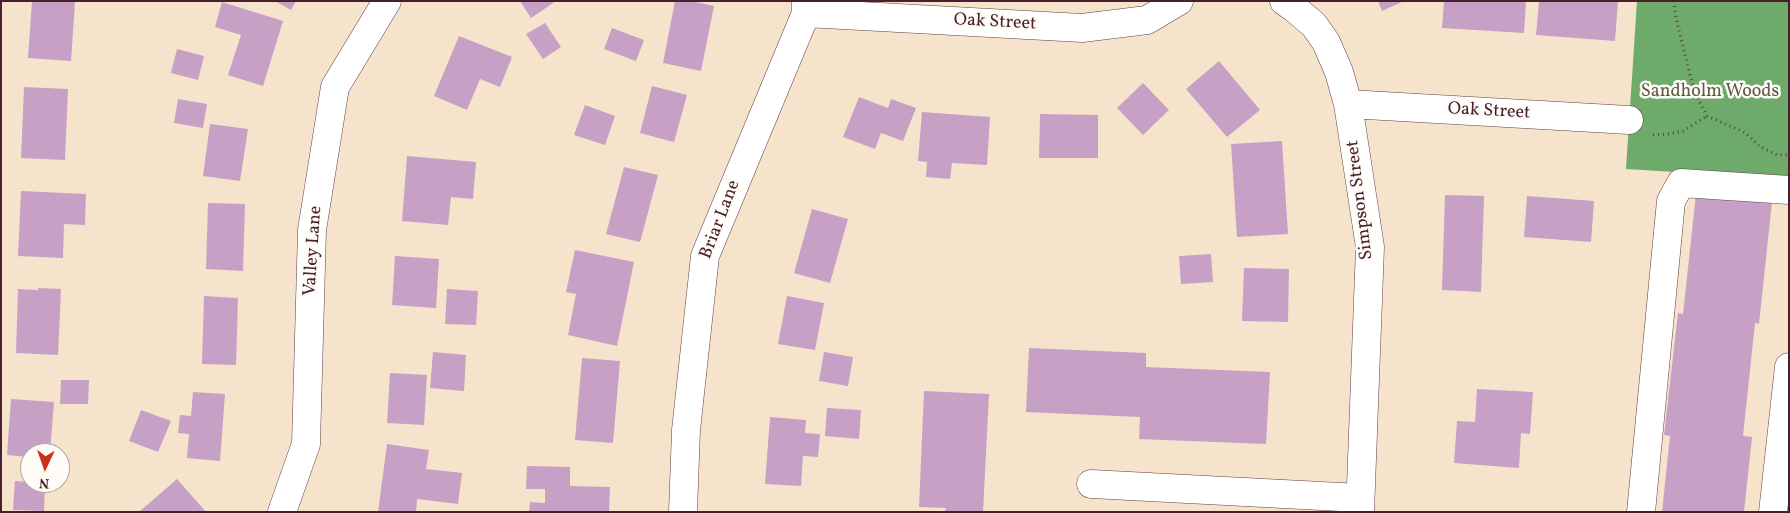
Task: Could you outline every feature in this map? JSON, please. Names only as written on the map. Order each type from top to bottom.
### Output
[{"type":"street","name":"Valley Lane","points":[[282,512],[306,444],[312,230],[335,87],[387,1]]},
{"type":"street","name":"Oak Street","points":[[806,7],[1082,28],[1147,20],[1179,1]]},
{"type":"street","name":"Simpson Street","points":[[1284,1],[1314,25],[1326,42],[1338,72],[1348,104],[1370,246],[1360,505]]},
{"type":"street","name":"Briar Lane","points":[[683,512],[686,430],[705,256],[806,7]]},
{"type":"street","name":"Oak Street","points":[[1348,104],[1629,120]]},
{"type":"street","points":[[1641,512],[1671,201],[1681,183],[1789,190]]},
{"type":"street","points":[[1773,512],[1789,368]]},
{"type":"street","points":[[1091,484],[1302,504],[1360,505]]},
{"type":"path","points":[[1674,1],[1690,75],[1697,96],[1707,116],[1746,133],[1759,146],[1777,154],[1789,155]]},
{"type":"path","points":[[1629,120],[1653,135],[1683,131],[1707,116]]},
{"type":"green space","name":"Sandholm Woods","points":[[1637,1],[1789,1],[1789,179],[1626,169]]},
{"type":"building","points":[[32,1],[75,2],[71,61],[28,58]]},
{"type":"building","points":[[275,1],[296,1],[291,10]]},
{"type":"building","points":[[520,1],[556,1],[531,18]]},
{"type":"building","points":[[675,1],[691,1],[714,6],[701,71],[663,63]]},
{"type":"building","points":[[1378,1],[1404,1],[1382,11]]},
{"type":"building","points":[[1444,1],[1526,1],[1524,33],[1442,28]]},
{"type":"building","points":[[1539,1],[1618,1],[1615,41],[1536,35]]},
{"type":"building","points":[[222,2],[283,21],[263,86],[228,75],[241,35],[215,27]]},
{"type":"building","points":[[545,23],[561,47],[543,59],[526,34]]},
{"type":"building","points":[[612,28],[644,40],[636,61],[604,49]]},
{"type":"building","points":[[459,36],[512,57],[500,87],[480,79],[467,110],[434,96]]},
{"type":"building","points":[[177,49],[204,56],[198,80],[171,73]]},
{"type":"building","points":[[1219,61],[1260,110],[1227,137],[1186,89]]},
{"type":"building","points":[[1143,83],[1169,110],[1143,135],[1117,108]]},
{"type":"building","points":[[652,86],[687,95],[674,142],[640,133]]},
{"type":"building","points":[[24,87],[68,89],[65,160],[21,158]]},
{"type":"building","points":[[859,97],[888,108],[891,99],[916,108],[903,141],[881,133],[875,149],[843,137]]},
{"type":"building","points":[[178,99],[207,104],[203,128],[174,123]]},
{"type":"building","points":[[585,105],[615,116],[605,145],[574,135]]},
{"type":"building","points":[[922,112],[990,117],[987,165],[952,163],[950,179],[926,177],[927,162],[918,161]]},
{"type":"building","points":[[1040,114],[1098,115],[1098,158],[1039,158]]},
{"type":"building","points":[[210,124],[248,129],[240,181],[203,176]]},
{"type":"building","points":[[1282,141],[1288,234],[1237,237],[1231,144]]},
{"type":"building","points":[[407,156],[476,162],[473,199],[451,197],[448,225],[402,221]]},
{"type":"building","points":[[624,167],[658,175],[640,242],[606,234]]},
{"type":"building","points":[[21,191],[86,194],[85,225],[64,224],[63,258],[18,256]]},
{"type":"building","points":[[1696,194],[1772,202],[1759,324],[1755,323],[1743,436],[1752,437],[1744,512],[1662,512],[1670,436],[1664,435],[1678,313],[1683,314]]},
{"type":"building","points":[[1445,195],[1484,196],[1481,292],[1442,290]]},
{"type":"building","points":[[1527,196],[1594,201],[1591,242],[1524,237]]},
{"type":"building","points":[[208,203],[245,204],[243,271],[206,269]]},
{"type":"building","points":[[812,209],[848,219],[830,283],[794,273]]},
{"type":"building","points":[[575,250],[634,262],[617,346],[568,335],[576,294],[566,292]]},
{"type":"building","points":[[1211,254],[1213,282],[1181,284],[1179,256]]},
{"type":"building","points":[[395,256],[439,259],[436,308],[392,305]]},
{"type":"building","points":[[1244,268],[1289,269],[1288,322],[1242,321]]},
{"type":"building","points":[[38,288],[61,289],[58,355],[16,353],[18,289],[38,290]]},
{"type":"building","points":[[447,289],[478,291],[476,325],[445,324]]},
{"type":"building","points":[[204,296],[238,298],[236,365],[202,364]]},
{"type":"building","points":[[787,296],[824,303],[815,350],[778,344]]},
{"type":"building","points":[[1029,348],[1146,353],[1146,367],[1270,372],[1266,444],[1139,439],[1140,417],[1026,412]]},
{"type":"building","points":[[433,352],[466,355],[464,391],[430,388]]},
{"type":"building","points":[[824,352],[853,357],[848,386],[819,381]]},
{"type":"building","points":[[582,358],[620,361],[613,443],[575,440]]},
{"type":"building","points":[[390,373],[427,375],[424,425],[387,423]]},
{"type":"building","points":[[61,380],[89,380],[88,404],[60,404]]},
{"type":"building","points":[[1477,389],[1533,392],[1530,434],[1521,433],[1519,468],[1454,463],[1457,421],[1475,422]]},
{"type":"building","points":[[924,391],[989,394],[983,512],[945,512],[946,508],[919,507]]},
{"type":"building","points":[[193,392],[225,394],[220,461],[187,458],[189,434],[178,433],[180,415],[191,416]]},
{"type":"building","points":[[11,399],[54,402],[51,443],[20,443],[20,456],[7,455]]},
{"type":"building","points":[[827,408],[861,410],[859,439],[825,436]]},
{"type":"building","points":[[141,410],[171,421],[158,452],[129,441]]},
{"type":"building","points":[[770,417],[806,420],[805,433],[820,434],[818,457],[803,456],[801,486],[765,484]]},
{"type":"building","points":[[387,444],[429,450],[426,469],[462,473],[458,504],[417,499],[416,512],[378,512]]},
{"type":"building","points":[[527,466],[570,467],[570,486],[610,487],[609,512],[529,512],[530,502],[545,503],[545,489],[526,489]]},
{"type":"building","points":[[177,479],[206,512],[139,512]]},
{"type":"building","points":[[15,481],[20,481],[20,493],[45,493],[44,511],[13,510]]}]
